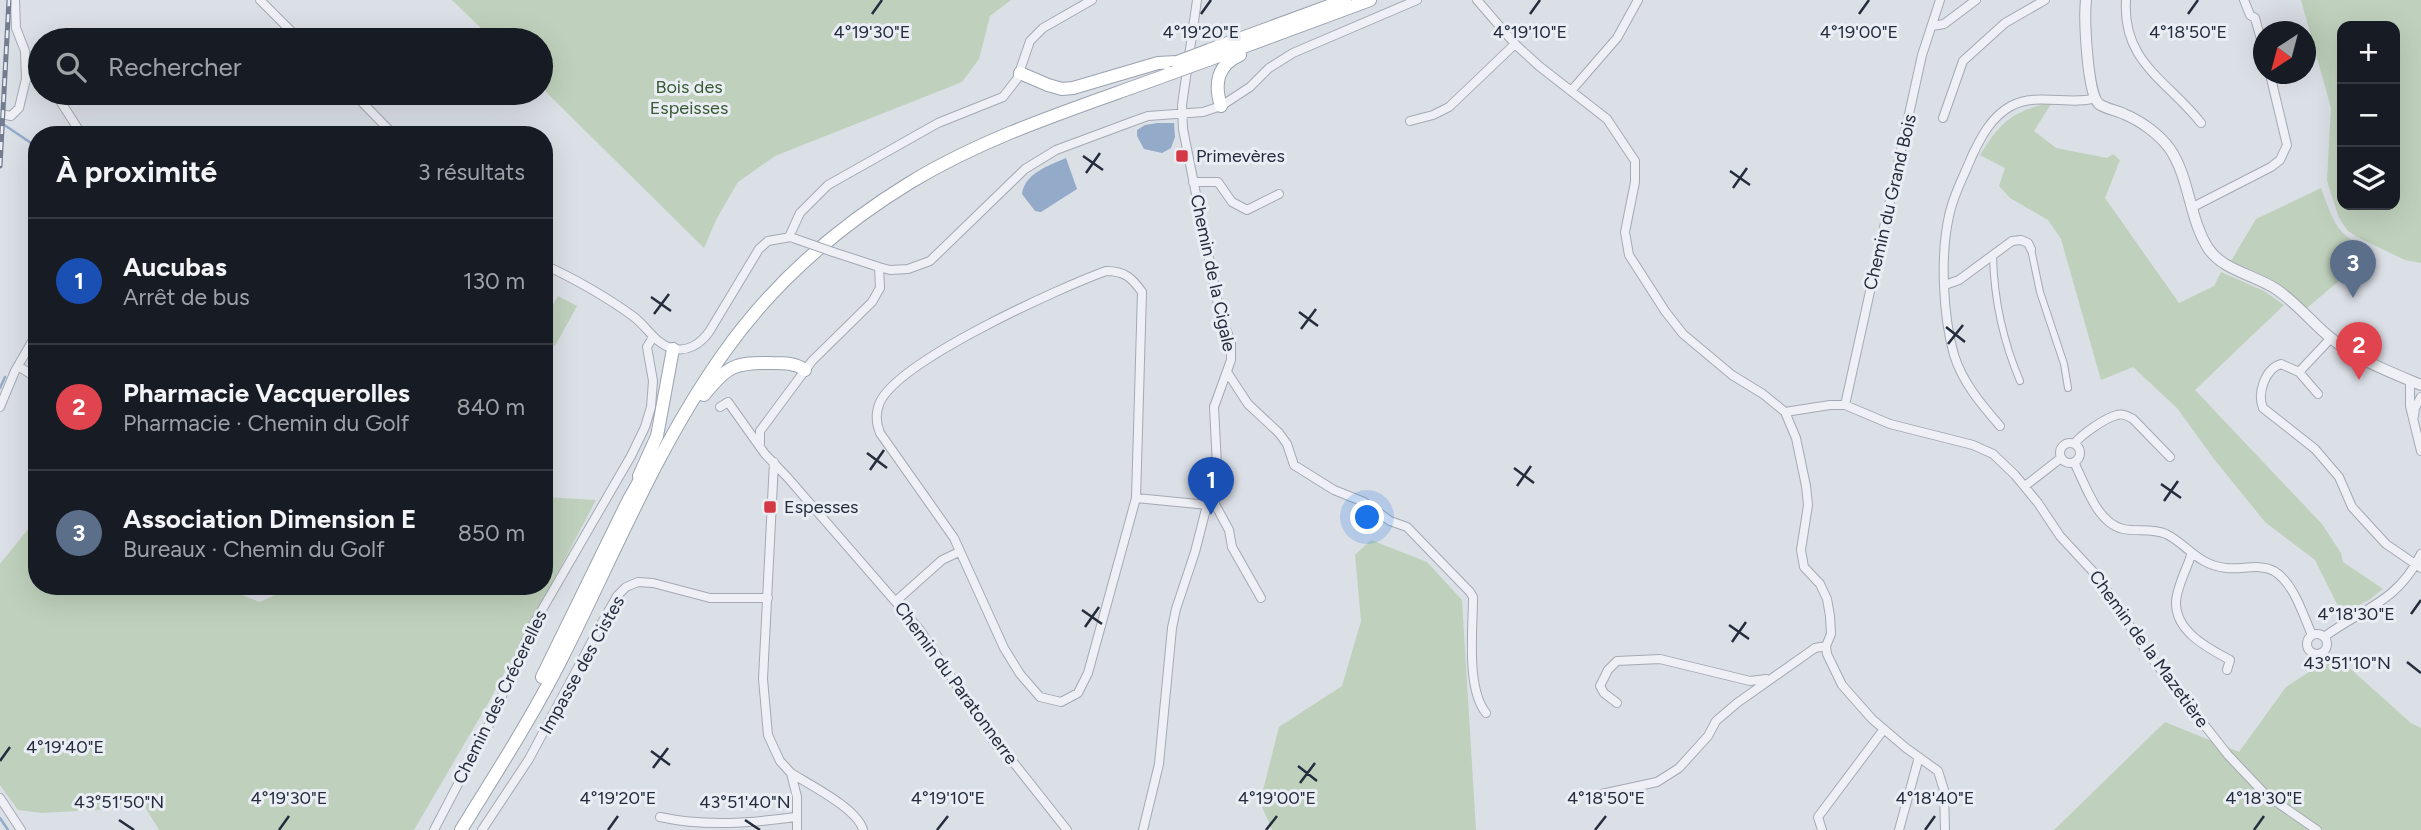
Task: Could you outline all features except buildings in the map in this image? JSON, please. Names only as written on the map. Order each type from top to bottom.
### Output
[{"type":"main road","points":[[503,759],[515,743],[562,658],[670,440],[704,382],[749,321],[789,276],[862,215],[928,172],[982,145],[1208,55],[1343,6],[1370,0]]},
{"type":"main road","points":[[1221,106],[1217,79],[1221,69],[1232,58],[1343,6]]},
{"type":"main road","points":[[1020,73],[1062,89],[1158,63],[1174,68]]},
{"type":"main road","points":[[628,501],[686,397],[716,353],[748,311],[785,272],[834,228],[890,187],[951,152],[1011,125],[1174,68]]},
{"type":"main road","points":[[461,830],[503,759],[657,436],[674,349]]},
{"type":"main road","points":[[670,440],[713,384],[738,365],[748,362],[790,363],[805,370]]},
{"type":"street","points":[[0,114],[11,116],[19,108],[26,79],[25,51],[16,28],[15,0]]},
{"type":"street","points":[[260,0],[288,28]]},
{"type":"street","points":[[791,237],[800,213],[828,185],[938,123],[1003,97],[1020,73],[1030,41],[1043,28],[1092,0]]},
{"type":"street","name":"Chemin de la Cigale","points":[[1143,830],[1159,764],[1172,628],[1217,466],[1214,407],[1231,360],[1231,343],[1219,309],[1182,114],[1197,0]]},
{"type":"street","points":[[553,269],[634,317],[653,337],[674,349],[686,349],[701,342],[717,321],[759,249],[768,241],[791,237],[890,270],[908,269],[930,261],[1025,169],[1042,157],[1148,116],[1203,112],[1221,106],[1250,87],[1269,68],[1293,53],[1417,0]]},
{"type":"street","points":[[1477,0],[1515,44],[1539,66],[1608,119],[1635,161],[1635,182],[1625,232],[1629,255],[1665,311],[1683,334],[1732,375],[1763,394],[1785,412],[1796,438],[1806,486],[1808,505],[1801,550],[1804,567],[1820,584],[1827,599],[1830,616],[1831,634],[1826,646],[1827,654],[1842,685],[1884,729],[1938,771],[1944,790],[1945,830]]},
{"type":"street","points":[[1571,91],[1615,42],[1638,0]]},
{"type":"street","name":"Chemin du Grand Bois","points":[[1845,405],[1922,55],[1940,0]]},
{"type":"street","points":[[1932,26],[1944,24],[1976,0]]},
{"type":"street","points":[[1943,118],[1963,61],[2005,23],[2045,0]]},
{"type":"street","points":[[2086,0],[2084,27],[2095,98],[2104,107],[2141,122],[2167,145],[2183,174],[2191,208],[2208,248],[2215,257],[2283,294],[2331,338],[2366,361],[2416,383],[2410,395],[2421,451]]},
{"type":"street","points":[[2126,0],[2126,29],[2132,44],[2155,76],[2201,122]]},
{"type":"street","points":[[2244,0],[2256,21]]},
{"type":"street","points":[[1410,121],[1433,115],[1449,107],[1515,44]]},
{"type":"street","points":[[2191,208],[2271,167],[2284,153],[2287,145],[2272,84]]},
{"type":"street","points":[[2000,426],[1965,381],[1954,354],[1945,285],[1949,218],[1962,178],[1984,131],[1996,117],[2018,103],[2095,98]]},
{"type":"street","points":[[63,105],[76,126]]},
{"type":"street","points":[[365,105],[385,126]]},
{"type":"street","points":[[1193,182],[1218,182],[1232,202],[1247,210],[1279,194]]},
{"type":"street","points":[[1945,285],[1959,280],[2012,242],[2021,240],[2028,243],[2040,292],[2064,364],[2068,388]]},
{"type":"street","points":[[1993,256],[1993,278],[2007,351],[2020,381]]},
{"type":"street","points":[[760,444],[760,430],[805,370],[872,302],[880,288],[879,267]]},
{"type":"street","points":[[1106,271],[1118,271],[1131,277],[1142,292],[1136,498],[1087,673],[1078,693],[1061,702],[1040,697],[1020,674],[1004,648],[954,538],[880,433],[876,415],[881,400],[912,371],[958,339],[1106,271]]},
{"type":"street","name":"Chemin des Crécerelles","points":[[553,591],[645,427],[651,407],[653,381],[647,347],[653,337]]},
{"type":"street","points":[[2299,373],[2331,338]]},
{"type":"street","points":[[0,407],[28,349]]},
{"type":"street","points":[[2318,394],[2299,373],[2281,364],[2275,365],[2268,373],[2260,399],[2263,408],[2315,449],[2339,477],[2352,507],[2386,544],[2418,566]]},
{"type":"street","points":[[18,366],[28,372]]},
{"type":"street","points":[[1227,372],[1248,404],[1287,444],[1294,465],[1334,490],[1364,502],[1390,521],[1407,527],[1473,597],[1472,674],[1479,704],[1486,713]]},
{"type":"street","points":[[2410,395],[2420,398],[2414,419]]},
{"type":"street","name":"Chemin du Paratonnerre","points":[[720,407],[728,402],[765,454],[896,601],[941,660],[996,744],[1067,830]]},
{"type":"street","points":[[1785,412],[1845,405]]},
{"type":"street","name":"Chemin de la Mazetière","points":[[1845,405],[1890,424],[1973,445],[1993,454],[2025,486],[2060,537],[2098,577],[2146,651],[2228,755],[2264,794],[2317,830]]},
{"type":"street","points":[[2074,444],[2081,436],[2116,415],[2125,415],[2133,419],[2170,457]]},
{"type":"street","points":[[2068,443],[2074,444],[2079,448],[2080,455],[2074,462],[2068,463],[2061,458],[2059,451],[2068,443]]},
{"type":"street","points":[[2025,486],[2061,458]]},
{"type":"street","points":[[774,462],[763,679],[768,736],[780,761],[791,773],[849,811],[861,821],[863,830]]},
{"type":"street","points":[[2074,462],[2101,514],[2112,525],[2168,535],[2191,555],[2225,568],[2259,567],[2274,572],[2288,585],[2312,635]]},
{"type":"street","points":[[1136,498],[1209,500],[1228,530],[1232,547],[1261,598]]},
{"type":"street","points":[[896,601],[942,560],[959,552]]},
{"type":"street","points":[[2324,637],[2342,623],[2384,601],[2418,566],[2421,554]]},
{"type":"street","points":[[2191,555],[2176,600],[2178,616],[2194,638],[2230,660],[2227,670]]},
{"type":"street","name":"Impasse des Cistes","points":[[482,830],[529,759],[617,596],[626,587],[638,582],[653,583],[710,598],[768,598]]},
{"type":"street","name":"Chemin des Crécerelles","points":[[434,830],[491,721],[532,627],[551,595]]},
{"type":"street","points":[[2312,635],[2324,637],[2327,643],[2321,654],[2314,654],[2309,650],[2307,643],[2312,635]]},
{"type":"street","points":[[1597,795],[1657,782],[1679,768],[1708,736],[1716,721],[1769,679],[1815,648],[1826,646]]},
{"type":"street","points":[[1617,703],[1604,693],[1600,686],[1608,670],[1617,661],[1660,659],[1750,681],[1769,679]]},
{"type":"street","points":[[1822,830],[1818,817],[1884,729]]},
{"type":"street","points":[[1899,830],[1919,757]]},
{"type":"street","points":[[791,773],[797,797],[797,830]]},
{"type":"street","points":[[0,798],[21,830]]},
{"type":"street","points":[[660,817],[683,822],[728,824],[796,817]]},
{"type":"green space","name":"Bois des Espeisses","points":[[452,0],[1011,0],[990,16],[979,59],[962,82],[775,156],[738,182],[717,218],[704,248],[553,99],[553,28],[481,28]]},
{"type":"green space","points":[[2301,0],[2421,0],[2421,263],[2405,260],[2348,231],[2339,218],[2327,181],[2331,108],[2316,54],[2316,21],[2307,21]]},
{"type":"green space","points":[[2051,104],[2034,131],[2056,148],[2107,158],[2113,154],[2120,160],[2105,198],[2179,303],[2214,286],[2221,272],[2264,291],[2284,305],[2195,390],[2322,524],[2341,553],[2343,562],[2383,589],[2369,600],[2342,614],[2315,560],[2265,522],[2177,408],[2133,367],[2101,380],[2061,239],[2048,220],[2010,198],[1999,186],[2005,168],[1980,155],[2007,121],[2023,111]]},
{"type":"green space","points":[[2321,188],[2338,227],[2372,253],[2307,308],[2271,279],[2231,261],[2256,219]]},
{"type":"green space","points":[[558,296],[577,306],[555,346],[553,345],[553,305]]},
{"type":"green space","points":[[553,498],[596,500],[553,581]]},
{"type":"green space","points":[[28,529],[28,595],[242,595],[260,602],[275,595],[546,595],[490,700],[414,830],[159,830],[145,807],[42,813],[18,810],[0,785],[0,564]]},
{"type":"green space","points":[[1371,540],[1427,562],[1462,600],[1476,830],[1272,830],[1260,802],[1279,727],[1342,686],[1361,621],[1355,555]]},
{"type":"green space","points":[[2335,655],[2411,723],[2421,728],[2421,830],[2054,830],[2165,722],[2239,752],[2286,687]]},
{"type":"water","points":[[1157,123],[1174,123],[1175,137],[1171,148],[1162,153],[1144,149],[1137,136],[1137,130]]},
{"type":"water","points":[[1066,158],[1077,189],[1041,212],[1035,211],[1022,194],[1024,187],[1032,175]]},
{"type":"waterway","points":[[0,122],[28,141]]},
{"type":"waterway","points":[[0,388],[5,377]]},
{"type":"waterway","points":[[0,818],[8,830]]},
{"type":"railway","points":[[0,166],[9,0]]},
{"type":"place","name":"Primevères","points":[[1182,156]]},
{"type":"place","name":"Association Dimension E","points":[[2353,298]]},
{"type":"place","name":"Pharmacie Vacquerolles","points":[[2359,380]]},
{"type":"place","name":"Espesses","points":[[770,507]]},
{"type":"place","name":"Aucubas","points":[[1211,515]]}]
